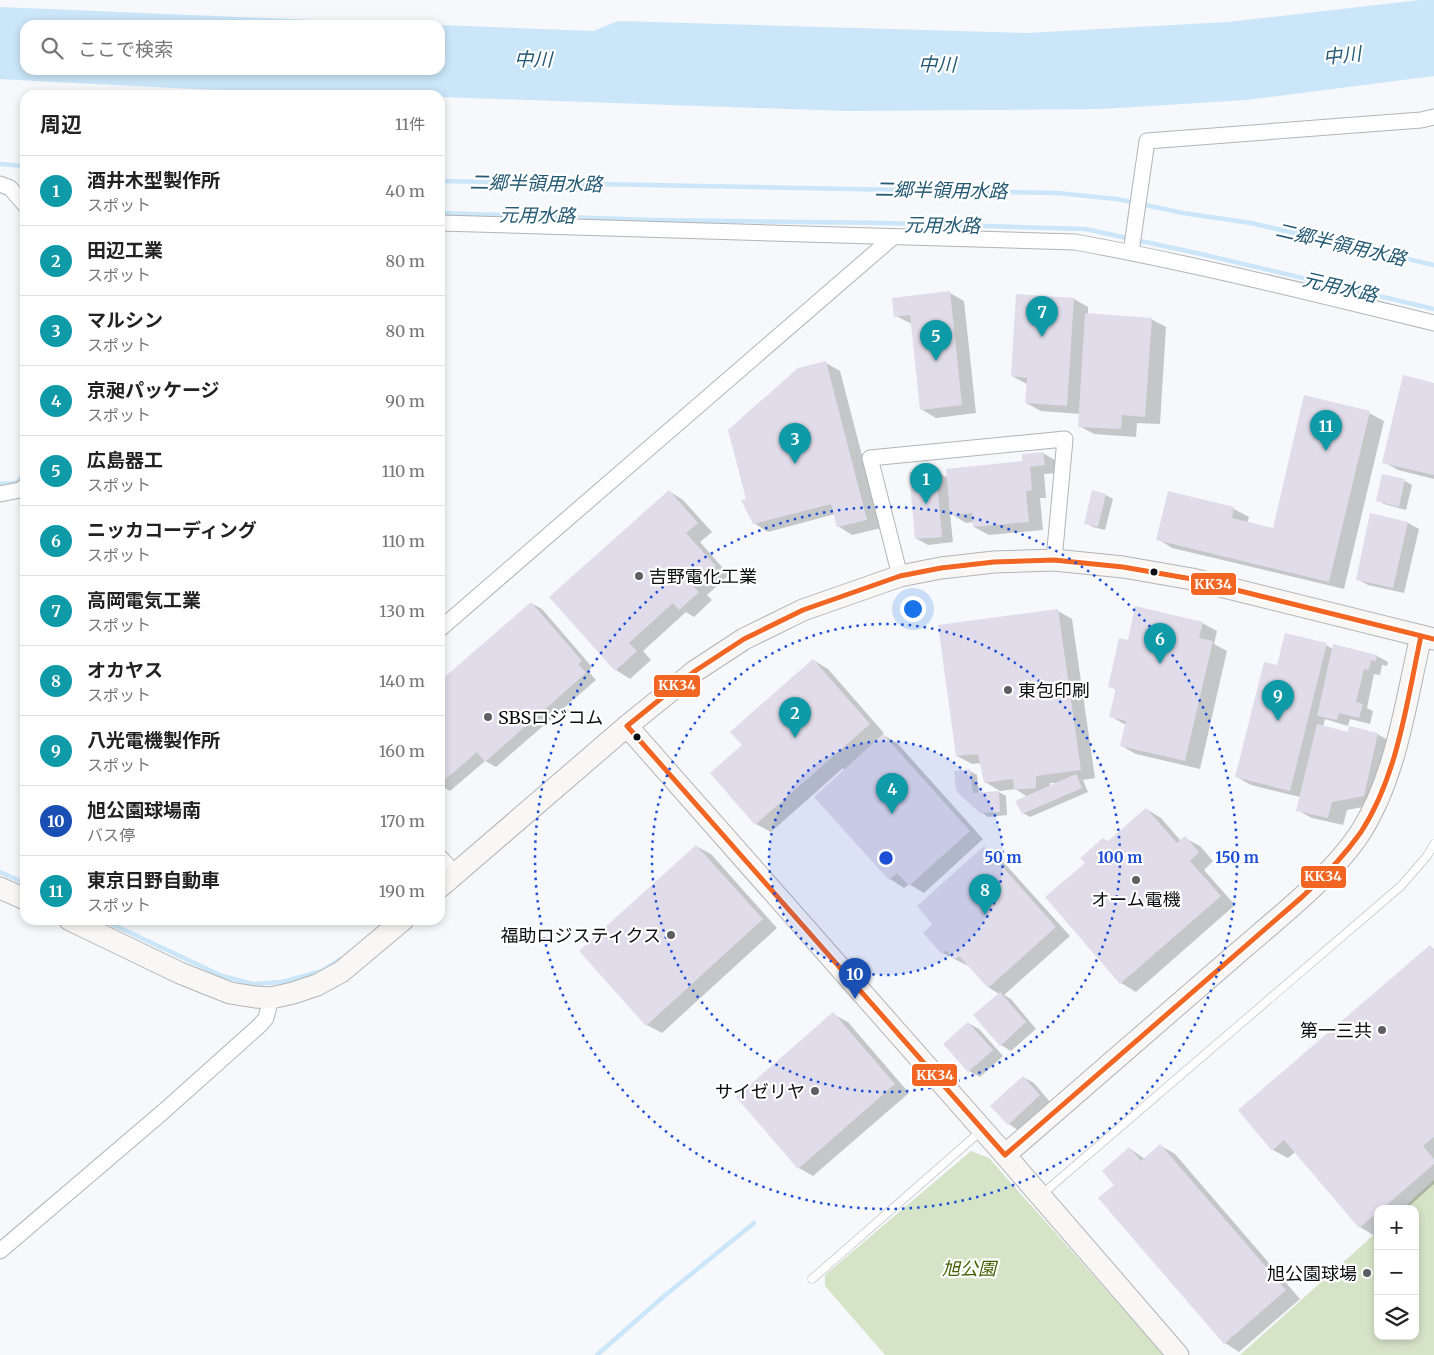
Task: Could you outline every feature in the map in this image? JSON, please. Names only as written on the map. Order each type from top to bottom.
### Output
[{"type":"street","points":[[1131,252],[1147,141],[1411,121],[1434,117]]},
{"type":"street","points":[[0,184],[10,188],[20,199]]},
{"type":"street","points":[[445,223],[1075,242],[1232,274],[1434,323]]},
{"type":"street","points":[[445,625],[892,238]]},
{"type":"street","points":[[900,576],[870,458],[1065,439],[1054,560]]},
{"type":"street","points":[[0,494],[20,490]]},
{"type":"street","points":[[447,881],[695,671],[744,639],[803,610],[900,576],[941,568],[994,562],[1054,560],[1123,567],[1192,579],[1428,638],[1392,760],[1379,797],[1362,831],[1340,859],[1292,905],[1005,1155]]},
{"type":"street","points":[[628,726],[1178,1355]]},
{"type":"street","points":[[0,888],[20,897]]},
{"type":"street","points":[[80,925],[180,973],[230,993],[271,998],[317,985],[341,972],[397,925]]},
{"type":"street","points":[[0,1251],[164,1111],[260,1025],[266,1018],[271,998]]},
{"type":"lane","points":[[1040,1195],[1401,886],[1428,856],[1434,844]]},
{"type":"lane","points":[[812,1278],[982,1130]]},
{"type":"green space","name":"旭公園","points":[[971,1151],[989,1158],[1164,1355],[885,1355],[825,1286],[825,1275]]},
{"type":"green space","points":[[1434,1180],[1434,1355],[1240,1355],[1374,1235],[1374,1340],[1419,1340],[1419,1205],[1406,1205]]},
{"type":"water","name":"中川","points":[[1434,0],[1434,76],[1246,100],[1102,109],[847,111],[445,97],[445,90],[220,90],[0,79],[0,7],[312,20],[20,20],[20,75],[445,75],[445,25],[593,31],[618,21],[1027,33],[1228,22]]},
{"type":"building","points":[[950,291],[962,405],[920,410],[910,315],[894,317],[892,298]]},
{"type":"building","points":[[1016,294],[1074,298],[1067,406],[1025,403],[1027,378],[1011,376]]},
{"type":"building","points":[[1085,313],[1152,318],[1145,417],[1122,415],[1121,429],[1078,427]]},
{"type":"building","points":[[826,361],[867,520],[837,527],[831,504],[753,524],[741,500],[746,499],[728,430],[798,368]]},
{"type":"building","points":[[1403,375],[1434,383],[1434,475],[1382,463]]},
{"type":"building","points":[[1304,395],[1370,411],[1329,582],[1156,540],[1168,491],[1234,507],[1232,518],[1273,528]]},
{"type":"building","points":[[1043,452],[1045,465],[1030,467],[1032,490],[1026,491],[1029,522],[973,527],[972,513],[950,515],[946,469],[1022,461],[1022,454]]},
{"type":"building","points":[[936,469],[942,537],[915,539],[909,472]]},
{"type":"building","points":[[1382,474],[1405,479],[1399,507],[1376,501]]},
{"type":"building","name":"吉野電化工業","points":[[669,490],[698,523],[686,533],[716,566],[693,586],[699,592],[679,610],[673,603],[629,643],[637,651],[615,671],[549,597]]},
{"type":"building","points":[[1092,490],[1106,494],[1098,527],[1084,524]]},
{"type":"building","points":[[1370,513],[1408,522],[1393,588],[1356,580]]},
{"type":"building","name":"SBSロジコム","points":[[531,602],[582,661],[578,664],[586,673],[485,762],[477,752],[445,780],[445,677]]},
{"type":"building","points":[[1135,606],[1203,622],[1199,638],[1213,641],[1185,761],[1120,746],[1126,721],[1109,717],[1116,689],[1108,687],[1119,638],[1128,640]]},
{"type":"building","name":"東包印刷","points":[[1058,609],[1081,770],[1036,776],[1036,788],[1014,790],[1013,779],[984,783],[978,754],[956,756],[938,625]]},
{"type":"building","points":[[1285,633],[1327,643],[1290,791],[1235,777],[1264,662],[1277,665]]},
{"type":"building","points":[[1333,644],[1377,655],[1376,661],[1371,660],[1369,670],[1364,669],[1356,702],[1363,704],[1359,718],[1339,713],[1337,720],[1317,716]]},
{"type":"building","points":[[813,659],[870,724],[755,825],[710,773],[742,745],[730,732]]},
{"type":"building","points":[[1317,724],[1348,732],[1349,726],[1378,733],[1364,796],[1332,802],[1328,818],[1296,811]]},
{"type":"building","points":[[883,734],[970,831],[909,886],[897,873],[889,880],[814,797]]},
{"type":"building","points":[[970,769],[973,793],[999,791],[1000,812],[980,813],[956,791],[954,771]]},
{"type":"building","points":[[1076,774],[1082,788],[1022,814],[1015,801]]},
{"type":"building","name":"オーム電機","points":[[1146,808],[1177,843],[1185,836],[1199,852],[1190,861],[1221,896],[1120,984],[1045,897],[1085,863],[1080,858],[1103,838],[1107,842]]},
{"type":"building","name":"福助ロジスティクス","points":[[696,845],[763,919],[646,1026],[579,951]]},
{"type":"building","points":[[984,846],[1056,927],[988,988],[959,956],[954,960],[946,950],[942,954],[923,933],[932,924],[917,906]]},
{"type":"building","name":"第一三共","points":[[1430,945],[1434,950],[1434,1137],[1423,1146],[1434,1159],[1434,1164],[1387,1205],[1374,1205],[1374,1215],[1359,1228],[1284,1140],[1272,1151],[1238,1110]]},
{"type":"building","points":[[1000,992],[1026,1022],[1000,1046],[973,1015]]},
{"type":"building","name":"サイゼリヤ","points":[[833,1012],[895,1084],[798,1169],[736,1097]]},
{"type":"building","points":[[968,1022],[993,1050],[968,1072],[943,1044]]},
{"type":"building","points":[[1023,1076],[1040,1095],[1008,1125],[990,1106]]},
{"type":"building","points":[[1160,1144],[1286,1290],[1224,1344],[1098,1198],[1114,1185],[1102,1171],[1129,1147],[1141,1161]]},
{"type":"waterway","name":"二郷半領用水路","points":[[0,164],[20,166]]},
{"type":"waterway","name":"二郷半領用水路","points":[[445,181],[1057,193],[1117,199],[1183,213],[1251,223],[1434,265]]},
{"type":"waterway","name":"元用水路","points":[[445,213],[654,220],[886,223],[1085,229],[1201,254],[1434,309]]},
{"type":"waterway","name":"元用水路","points":[[0,484],[16,483],[20,479]]},
{"type":"waterway","points":[[0,872],[20,881]]},
{"type":"waterway","points":[[114,925],[222,976],[253,984],[282,982],[322,971],[341,959]]},
{"type":"waterway","points":[[597,1355],[663,1297],[754,1223]]},
{"type":"transit line","name":"KK34","points":[[1421,636],[1406,712],[1393,762],[1374,810],[1348,849],[1302,897],[1005,1155],[627,726],[695,671],[744,639],[803,610],[900,576],[941,568],[994,562],[1054,560],[1123,567],[1192,579],[1434,639]]},
{"type":"place","name":"高岡電気工業","points":[[1042,337]]},
{"type":"place","name":"広島器工","points":[[936,361]]},
{"type":"place","name":"東京日野自動車","points":[[1326,451]]},
{"type":"place","name":"マルシン","points":[[795,464]]},
{"type":"place","name":"酒井木型製作所","points":[[926,504]]},
{"type":"place","name":"吉野電化工業","points":[[639,576]]},
{"type":"place","name":"ニッカコーディング","points":[[1160,664]]},
{"type":"place","name":"東包印刷","points":[[1008,690]]},
{"type":"place","name":"SBSロジコム","points":[[488,717]]},
{"type":"place","name":"八光電機製作所","points":[[1278,721]]},
{"type":"place","name":"田辺工業","points":[[795,738]]},
{"type":"place","name":"京昶パッケージ","points":[[892,814]]},
{"type":"place","name":"オーム電機","points":[[1136,880]]},
{"type":"place","name":"オカヤス","points":[[985,915]]},
{"type":"place","name":"福助ロジスティクス","points":[[671,935]]},
{"type":"place","name":"旭公園球場南","points":[[855,999]]},
{"type":"place","name":"第一三共","points":[[1382,1030]]},
{"type":"place","name":"サイゼリヤ","points":[[815,1091]]},
{"type":"place","name":"旭公園球場","points":[[1367,1273]]}]
